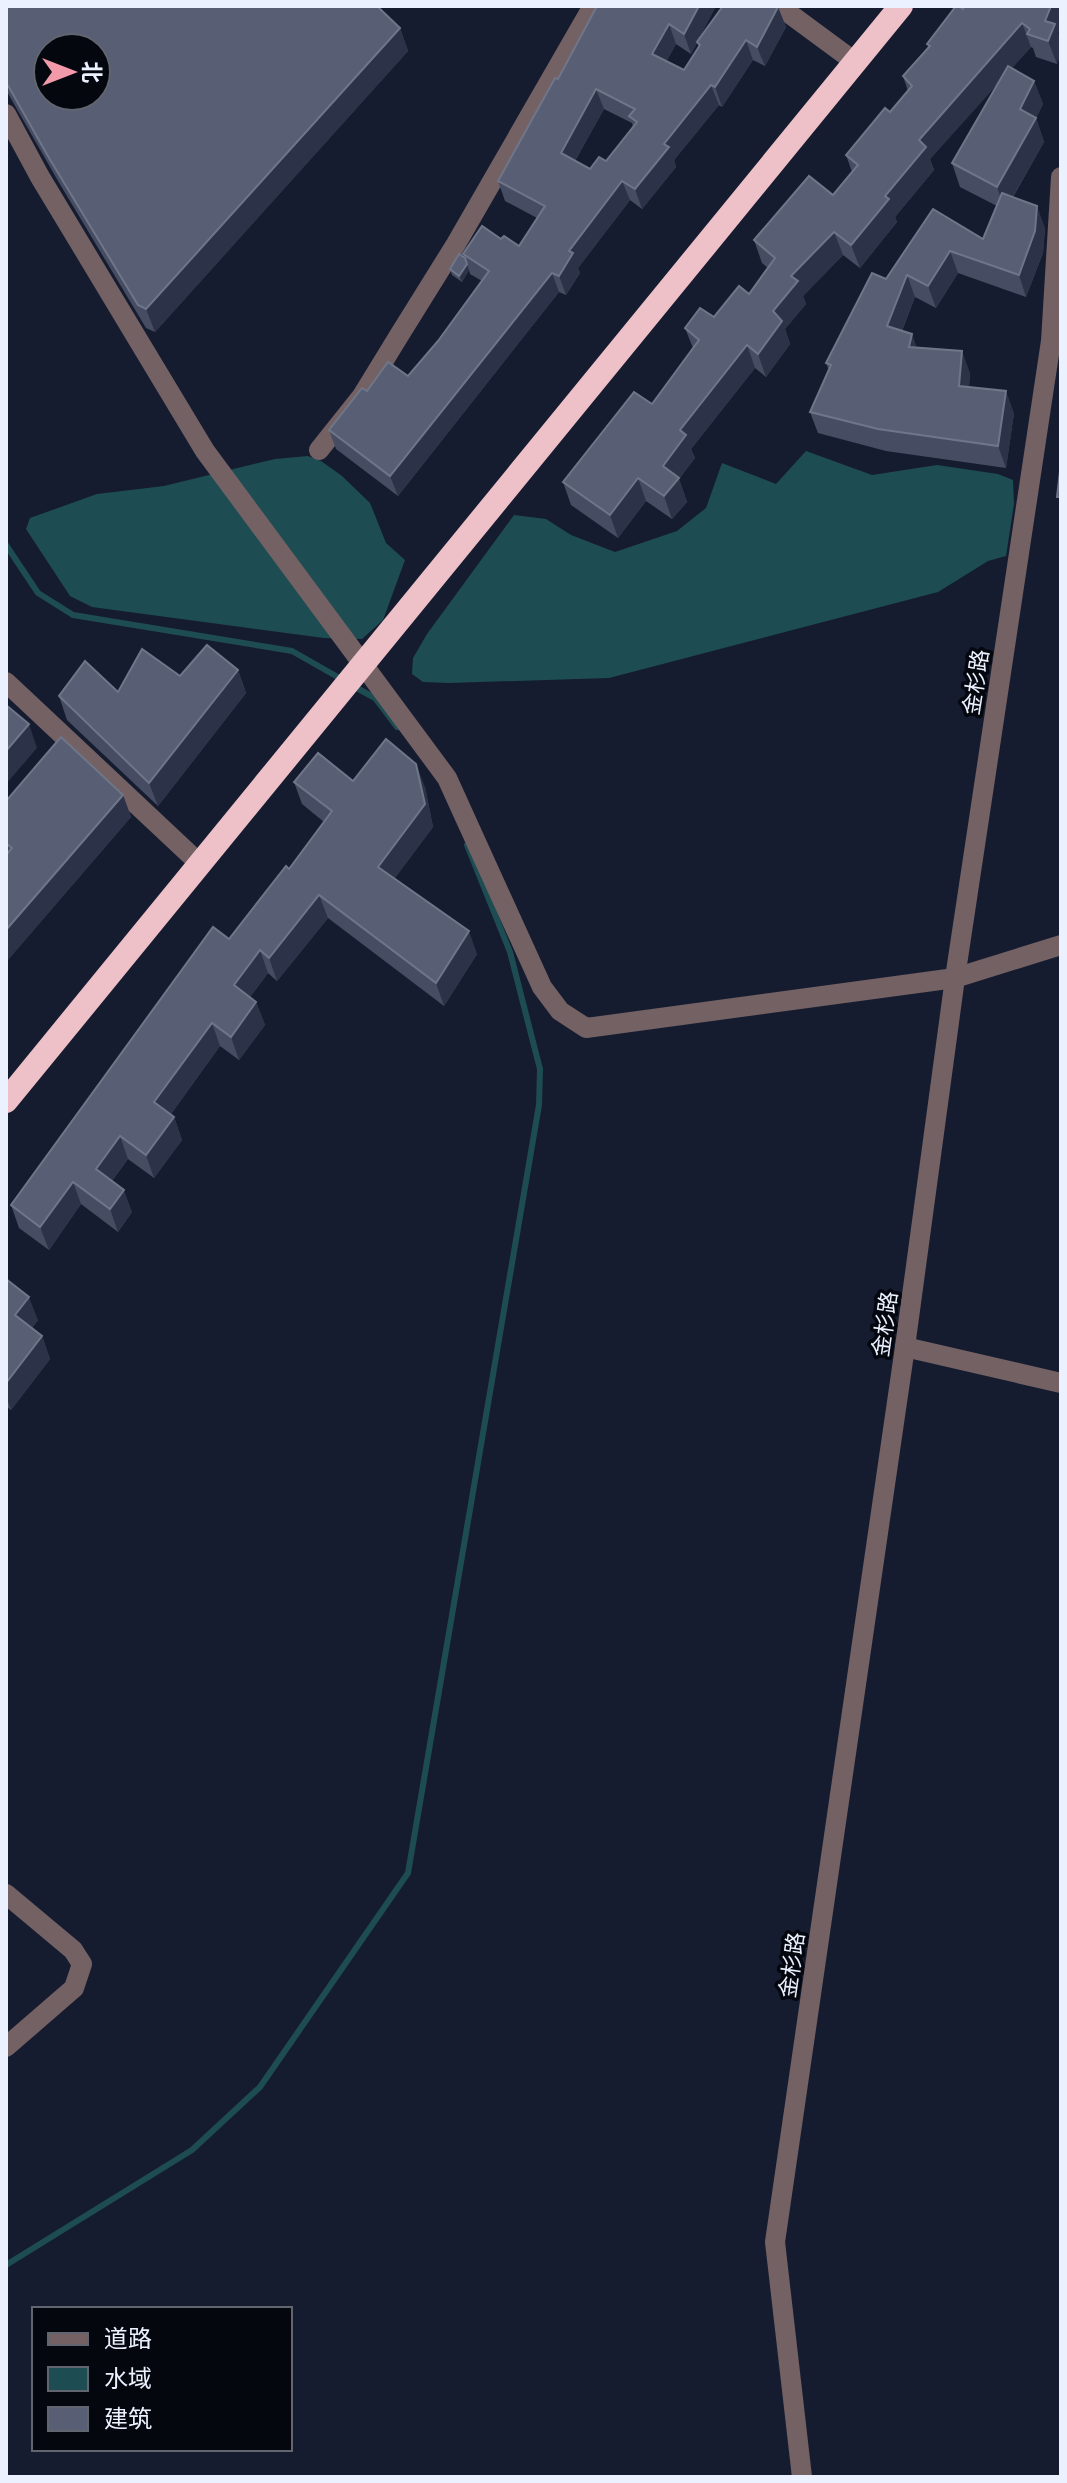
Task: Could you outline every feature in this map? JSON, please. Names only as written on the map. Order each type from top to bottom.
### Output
[{"type":"highway","points":[[6,1101],[901,6]]},
{"type":"street","points":[[319,450],[362,396],[456,244],[593,6]]},
{"type":"street","points":[[779,6],[855,62]]},
{"type":"street","points":[[6,114],[40,177],[205,451],[353,677],[447,778],[542,987],[560,1011],[586,1028],[955,978],[1061,945]]},
{"type":"street","name":"金杉路","points":[[802,2477],[775,2242],[905,1347],[955,978],[1051,341],[1061,177]]},
{"type":"street","points":[[6,682],[200,864]]},
{"type":"street","points":[[905,1347],[1061,1383]]},
{"type":"street","points":[[6,1894],[73,1950],[82,1964],[74,1988],[6,2047]]},
{"type":"water","points":[[806,451],[872,475],[937,465],[998,474],[1013,480],[1014,504],[1006,556],[988,561],[938,592],[609,678],[449,683],[423,682],[412,674],[413,658],[427,634],[514,515],[546,519],[571,535],[615,552],[677,531],[706,508],[722,463],[776,484]]},
{"type":"water","points":[[308,456],[342,476],[370,503],[386,543],[405,560],[383,620],[362,639],[324,638],[92,607],[70,596],[26,529],[30,518],[97,494],[164,486],[275,459]]},
{"type":"building","points":[[6,6],[377,6],[400,28],[146,309],[138,305],[6,82]]},
{"type":"building","points":[[597,6],[699,6],[684,34],[669,24],[652,54],[684,70],[700,45],[697,42],[723,6],[778,7],[757,47],[746,40],[715,87],[711,85],[664,144],[669,147],[635,189],[622,181],[569,251],[573,253],[559,276],[552,273],[390,476],[329,430],[362,388],[367,391],[388,362],[408,376],[438,341],[489,271],[463,254],[482,226],[501,239],[504,236],[519,246],[545,206],[498,181],[555,78],[558,79]],"holes":[[[596,89],[635,109],[629,116],[637,122],[606,161],[599,157],[590,169],[561,153]]]},
{"type":"building","points":[[956,6],[963,9],[965,6],[1051,6],[1045,21],[1055,24],[1048,41],[1027,34],[1030,29],[1022,23],[919,140],[926,147],[885,196],[889,199],[851,245],[834,232],[791,276],[798,281],[773,311],[782,321],[758,354],[747,345],[680,430],[686,435],[663,466],[679,478],[664,496],[638,478],[610,515],[563,482],[634,392],[652,404],[699,340],[685,328],[700,308],[714,317],[739,286],[749,294],[775,258],[754,240],[809,176],[833,195],[858,165],[846,155],[885,108],[890,112],[912,86],[903,76],[930,46],[927,44]]},
{"type":"building","points":[[1008,66],[1034,81],[1020,109],[1036,118],[997,187],[952,163]]},
{"type":"building","points":[[1002,193],[1037,206],[1035,231],[1019,275],[950,251],[928,286],[907,275],[887,326],[912,334],[909,347],[962,351],[959,386],[1006,391],[998,446],[878,429],[810,412],[831,365],[826,363],[872,273],[886,279],[933,209],[983,239]]},
{"type":"building","points":[[459,254],[467,264],[459,276],[450,269]]},
{"type":"building","points":[[1061,463],[1061,497],[1057,497]]},
{"type":"building","points":[[207,645],[238,670],[149,783],[59,696],[85,661],[118,692],[142,649],[180,676]]},
{"type":"building","points":[[6,705],[29,724],[6,751]]},
{"type":"building","points":[[61,737],[123,795],[6,930],[6,855],[12,848],[6,843],[6,801]]},
{"type":"building","points":[[386,739],[416,764],[425,804],[378,867],[469,931],[436,983],[319,895],[269,958],[260,950],[234,985],[256,1002],[231,1037],[212,1023],[154,1102],[174,1117],[146,1155],[120,1136],[96,1169],[124,1190],[110,1209],[73,1182],[40,1227],[11,1205],[213,927],[229,939],[286,866],[289,869],[332,811],[294,782],[318,753],[353,781]]},
{"type":"building","points":[[6,1279],[29,1297],[15,1315],[42,1336],[6,1383]]},
{"type":"waterway","points":[[6,545],[38,593],[73,615],[292,651],[343,680]]},
{"type":"waterway","points":[[353,686],[375,698],[397,727]]},
{"type":"waterway","points":[[6,2265],[192,2150],[260,2087],[408,1873],[539,1105],[540,1069],[510,952],[467,845]]}]
